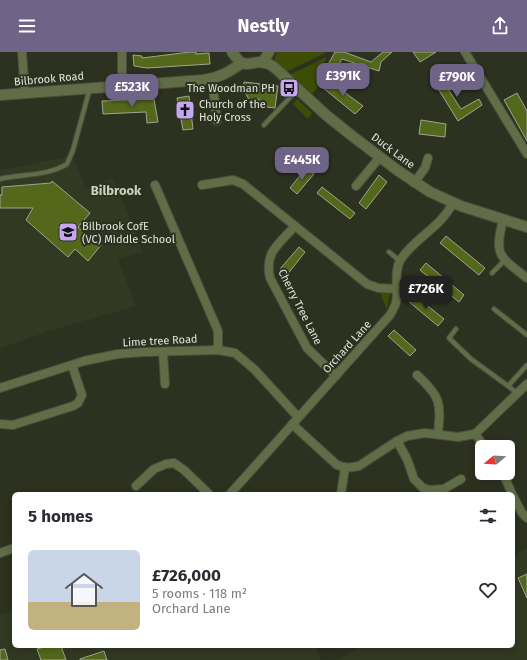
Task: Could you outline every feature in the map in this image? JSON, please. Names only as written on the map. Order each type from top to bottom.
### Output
[{"type":"street","points":[[22,52],[25,93]]},
{"type":"street","points":[[122,52],[122,86]]},
{"type":"street","points":[[232,52],[239,62],[242,63],[263,62],[268,52]]},
{"type":"street","points":[[465,52],[527,154]]},
{"type":"street","name":"Duck Lane","points":[[263,62],[274,66],[331,119],[414,183],[453,203],[527,227]]},
{"type":"street","name":"Bilbrook Road","points":[[0,95],[212,79],[228,74],[242,63]]},
{"type":"street","points":[[212,79],[217,121]]},
{"type":"street","points":[[356,186],[380,156]]},
{"type":"street","points":[[414,183],[425,168],[428,158]]},
{"type":"street","points":[[202,185],[233,180],[238,181],[367,284],[378,288],[397,289]]},
{"type":"street","points":[[155,185],[218,331],[218,350]]},
{"type":"street","points":[[400,261],[415,244],[445,216],[453,203]]},
{"type":"street","points":[[503,220],[498,245],[500,250],[505,260],[527,278]]},
{"type":"street","name":"Cherry Tree Lane","points":[[295,226],[272,253],[268,262],[270,278],[307,348],[336,376]]},
{"type":"street","name":"Orchard Lane","points":[[232,492],[390,316],[396,301],[397,276],[400,261]]},
{"type":"street","name":"Lime tree Road","points":[[0,388],[72,365],[118,354],[218,350],[235,353],[240,357],[254,369],[298,417]]},
{"type":"street","points":[[163,352],[165,384]]},
{"type":"street","points":[[0,424],[13,425],[74,406],[78,403],[82,394],[72,365]]},
{"type":"street","points":[[417,376],[429,386],[436,395],[440,411],[438,434]]},
{"type":"street","points":[[292,424],[330,460],[345,468],[359,466],[397,441],[417,434],[438,434],[458,437],[475,434],[527,384]]},
{"type":"street","points":[[475,434],[480,440]]},
{"type":"street","points":[[397,441],[407,459],[414,479],[424,488],[430,490],[444,489],[461,479]]},
{"type":"street","points":[[136,486],[154,469],[166,464],[174,463],[184,470],[207,492]]},
{"type":"street","points":[[341,492],[345,468]]},
{"type":"street","points":[[506,480],[511,492]]},
{"type":"street","points":[[515,500],[522,513],[527,518]]},
{"type":"street","points":[[0,553],[12,549]]},
{"type":"lane","points":[[0,179],[53,171],[67,164],[73,150],[90,88]]},
{"type":"lane","points":[[264,125],[298,89]]},
{"type":"lane","points":[[389,252],[400,261]]},
{"type":"lane","points":[[492,273],[505,260]]},
{"type":"lane","points":[[494,309],[527,336]]},
{"type":"lane","points":[[456,329],[449,338],[471,359],[517,393]]},
{"type":"lane","points":[[508,386],[527,365]]},
{"type":"shaded area","name":"Bilbrook CofE (VC) Middle School","points":[[73,156],[86,189],[113,177],[143,252],[118,259],[136,306],[49,331],[0,348],[0,170]]},
{"type":"shaded area","points":[[527,548],[527,660],[337,660],[358,648],[515,648],[515,555]]},
{"type":"shaded area","points":[[12,610],[12,648],[317,648],[321,660],[0,660],[0,615]]},
{"type":"green space","points":[[276,52],[325,53],[286,72],[274,62]]},
{"type":"green space","points":[[327,57],[316,76],[322,81],[311,96],[287,76]]},
{"type":"green space","points":[[297,99],[312,113],[308,119],[293,104]]},
{"type":"green space","points":[[380,292],[390,294],[387,308],[386,308]]},
{"type":"building","points":[[196,52],[196,54],[209,53],[210,64],[147,68],[134,66],[133,55],[142,56],[142,58]]},
{"type":"building","points":[[335,52],[344,52],[371,62],[383,52],[392,52],[381,62],[379,71],[342,59],[330,79],[322,75]]},
{"type":"building","points":[[413,52],[436,52],[420,62]]},
{"type":"building","points":[[459,72],[465,79],[448,89],[461,109],[479,99],[482,105],[458,121],[437,87]]},
{"type":"building","points":[[328,80],[363,106],[355,114],[322,87]]},
{"type":"building","points":[[244,82],[278,86],[275,108],[258,106],[259,99],[249,100],[243,88]]},
{"type":"building","points":[[517,93],[527,111],[527,141],[504,100]]},
{"type":"building","name":"Church of the Holy Cross","points":[[189,96],[193,129],[183,130],[177,98]]},
{"type":"building","points":[[154,99],[158,122],[147,123],[146,112],[103,114],[102,101]]},
{"type":"building","points":[[421,120],[446,124],[445,137],[419,134]]},
{"type":"building","points":[[306,168],[314,174],[297,194],[290,188]]},
{"type":"building","points":[[379,175],[387,182],[366,209],[359,203]]},
{"type":"building","points":[[52,181],[90,213],[78,227],[101,245],[88,261],[75,249],[68,257],[26,220],[33,208],[0,208],[0,195],[2,195],[2,187],[51,183]]},
{"type":"building","points":[[322,187],[355,213],[350,219],[317,193]]},
{"type":"building","points":[[446,236],[485,268],[479,275],[440,243]]},
{"type":"building","points":[[299,247],[305,252],[287,275],[280,269]]},
{"type":"building","points":[[426,263],[464,295],[459,302],[420,270]]},
{"type":"building","points":[[413,294],[444,319],[438,326],[408,301]]},
{"type":"building","points":[[394,330],[416,350],[410,356],[388,336]]},
{"type":"building","points":[[527,574],[527,598],[518,578]]},
{"type":"building","points":[[62,648],[66,660],[41,660],[37,649]]},
{"type":"building","points":[[5,649],[8,660],[0,660],[0,650]]},
{"type":"building","points":[[104,651],[107,660],[80,660],[80,659]]},
{"type":"place","name":"The Woodman PH","points":[[289,88]]},
{"type":"place","name":"Church of the Holy Cross","points":[[185,110]]},
{"type":"place","name":"Bilbrook CofE (VC) Middle School","points":[[68,232]]},
{"type":"district","name":"Bilbrook","points":[[116,190]]}]
